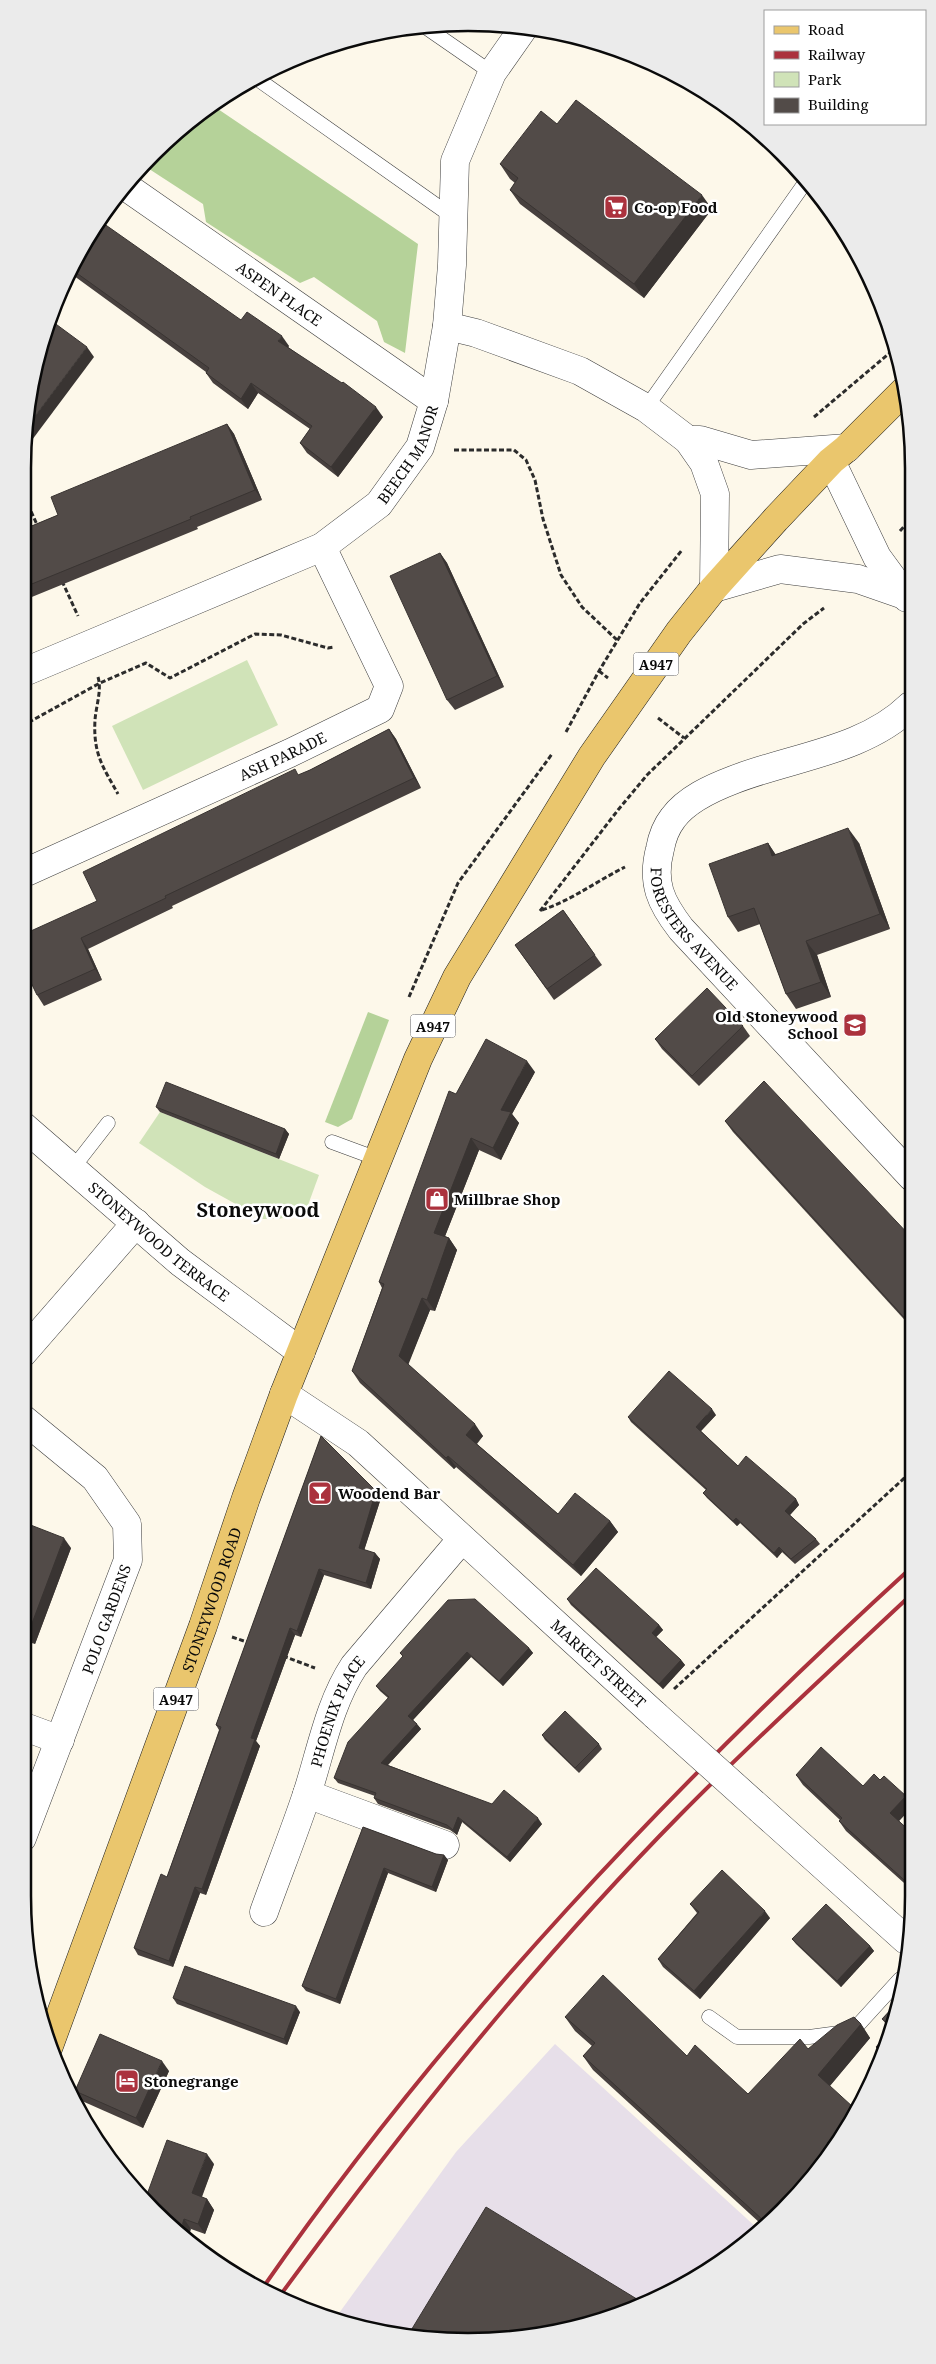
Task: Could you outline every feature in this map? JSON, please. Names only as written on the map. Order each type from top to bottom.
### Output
[{"type":"main road","name":"A947","points":[[300,1352],[418,1059],[457,977],[592,756],[679,632],[714,588],[839,454],[898,396]]},
{"type":"main road","name":"STONEYWOOD ROAD","points":[[53,2034],[203,1626],[246,1498],[300,1352]]},
{"type":"street","name":"BEECH MANOR","points":[[31,669],[322,547],[379,504],[420,447],[434,401],[447,326],[455,161],[492,73],[519,34]]},
{"type":"street","name":"ASPEN PLACE","points":[[131,190],[434,401]]},
{"type":"street","points":[[447,326],[476,333],[580,371],[646,408],[688,440],[704,463],[715,494],[714,588],[780,569],[858,579],[905,597]]},
{"type":"street","points":[[688,440],[700,440],[751,456],[839,454],[877,557],[905,595]]},
{"type":"street","name":"ASH PARADE","points":[[31,870],[115,833],[380,709],[389,686],[322,547]]},
{"type":"street","name":"FORESTERS AVENUE","points":[[905,710],[891,723],[864,736],[716,786],[693,800],[673,818],[662,838],[656,879],[668,912],[681,930],[905,1170]]},
{"type":"street","name":"STONEYWOOD TERRACE","points":[[31,1133],[180,1262],[300,1352]]},
{"type":"street","points":[[31,1344],[136,1223]]},
{"type":"street","name":"MARKET STREET","points":[[284,1394],[358,1443],[461,1540],[903,1937]]},
{"type":"street","name":"POLO GARDENS","points":[[31,1425],[95,1478],[127,1524],[128,1560],[31,1815]]},
{"type":"street","name":"PHOENIX PLACE","points":[[264,1912],[306,1794],[326,1728],[345,1679],[461,1540]]},
{"type":"street","points":[[31,1729],[60,1740]]},
{"type":"street","points":[[306,1794],[445,1845]]},
{"type":"lane","points":[[434,33],[492,73]]},
{"type":"lane","points":[[263,83],[453,217]]},
{"type":"lane","points":[[646,408],[802,187]]},
{"type":"lane","points":[[72,1168],[108,1123]]},
{"type":"lane","points":[[332,1142],[378,1160]]},
{"type":"lane","points":[[709,2017],[737,2037],[809,2037],[839,2033],[858,2024],[895,1984]]},
{"type":"path","points":[[422,441],[458,451],[514,450],[526,460],[535,480],[543,518],[561,575],[582,607],[617,640]]},
{"type":"path","points":[[31,511],[42,536]]},
{"type":"path","points":[[659,850],[589,885],[561,904],[540,910],[647,775],[803,624],[843,594],[858,579]]},
{"type":"path","points":[[62,580],[89,645],[100,683],[95,722],[97,757],[120,798],[101,806],[115,833]]},
{"type":"path","points":[[31,721],[100,683],[146,663],[170,678],[255,634],[281,635],[328,648],[346,646],[365,636]]},
{"type":"path","points":[[652,1713],[905,1478]]},
{"type":"path","points":[[203,1626],[256,1646]]},
{"type":"path","points":[[274,1653],[345,1679]]},
{"type":"shaded area","points":[[555,2044],[754,2225],[711,2259],[686,2274],[635,2300],[601,2312],[451,2332],[411,2329],[339,2313],[456,2152]]},
{"type":"green space","points":[[219,110],[418,244],[405,353],[384,342],[377,321],[314,277],[300,283],[206,222],[203,204],[150,169],[180,140]]},
{"type":"green space","points":[[247,660],[278,725],[143,790],[112,726]]},
{"type":"green space","points":[[368,1012],[389,1020],[352,1119],[338,1127],[325,1122]]},
{"type":"green space","points":[[160,1112],[319,1175],[308,1205],[293,1216],[263,1219],[205,1187],[139,1143]]},
{"type":"building","name":"Co-op Food","points":[[576,100],[702,195],[634,284],[510,190],[518,178],[500,164],[541,111],[557,124]]},
{"type":"building","points":[[105,225],[241,320],[247,312],[282,336],[278,341],[343,382],[376,407],[331,467],[300,443],[312,426],[251,383],[241,399],[206,373],[209,368],[77,273]]},
{"type":"building","points":[[56,324],[87,347],[34,417],[46,355]]},
{"type":"building","points":[[227,424],[255,490],[190,517],[191,519],[31,584],[31,526],[58,515],[51,497]]},
{"type":"building","points":[[440,553],[497,676],[447,700],[390,576]]},
{"type":"building","points":[[389,729],[414,778],[81,938],[95,969],[37,995],[31,983],[31,931],[97,901],[83,872],[295,769],[298,775]]},
{"type":"building","points":[[848,828],[880,914],[806,941],[821,982],[786,994],[754,908],[728,917],[709,864],[768,843],[772,856]]},
{"type":"building","points":[[563,910],[595,955],[547,989],[515,945]]},
{"type":"building","points":[[707,988],[743,1026],[692,1076],[655,1039]]},
{"type":"building","points":[[486,1039],[527,1061],[501,1110],[511,1112],[493,1148],[471,1138],[434,1233],[449,1238],[427,1300],[422,1298],[399,1356],[475,1424],[466,1435],[558,1514],[575,1493],[610,1521],[573,1565],[448,1456],[446,1458],[352,1371],[384,1284],[379,1282],[449,1091],[456,1094]]},
{"type":"building","points":[[764,1081],[905,1231],[905,1318],[725,1121]]},
{"type":"building","points":[[166,1082],[285,1129],[276,1154],[156,1107]]},
{"type":"building","points":[[669,1371],[712,1409],[696,1427],[738,1466],[746,1456],[796,1499],[785,1511],[816,1539],[791,1559],[779,1547],[774,1553],[736,1518],[733,1521],[703,1493],[707,1489],[628,1417]]},
{"type":"building","points":[[321,1436],[376,1491],[359,1548],[375,1553],[366,1583],[319,1569],[297,1631],[290,1628],[251,1738],[255,1739],[202,1889],[195,1887],[169,1961],[134,1948],[161,1874],[167,1877],[221,1727],[216,1725]]},
{"type":"building","points":[[31,1525],[64,1538],[31,1626]]},
{"type":"building","points":[[596,1568],[659,1625],[652,1633],[681,1660],[659,1684],[567,1599]]},
{"type":"building","points":[[475,1599],[529,1648],[499,1681],[467,1652],[408,1716],[417,1724],[381,1763],[492,1804],[504,1790],[538,1818],[507,1857],[458,1817],[453,1830],[447,1825],[374,1798],[376,1793],[334,1778],[348,1742],[389,1697],[376,1686],[403,1656],[400,1653],[448,1600]]},
{"type":"building","points":[[565,1711],[599,1744],[575,1768],[542,1735]]},
{"type":"building","points":[[821,1747],[863,1786],[874,1774],[880,1780],[884,1776],[905,1795],[890,1813],[905,1827],[905,1881],[839,1821],[842,1818],[796,1775]]},
{"type":"building","points":[[363,1827],[436,1854],[444,1855],[432,1887],[384,1868],[336,1999],[302,1986]]},
{"type":"building","points":[[722,1870],[765,1911],[694,1991],[658,1959],[699,1912],[690,1904]]},
{"type":"building","points":[[826,1904],[870,1946],[837,1981],[792,1939]]},
{"type":"building","points":[[185,1966],[296,2006],[284,2039],[173,1998]]},
{"type":"building","points":[[603,1975],[687,2056],[695,2045],[748,2094],[800,2039],[808,2049],[837,2025],[854,2017],[861,2024],[818,2075],[851,2105],[832,2137],[814,2162],[777,2205],[762,2219],[583,2056],[595,2043],[565,2017]]},
{"type":"building","points":[[889,2011],[886,2022],[882,2019]]},
{"type":"building","name":"Stonegrange","points":[[100,2034],[162,2061],[136,2118],[78,2092],[76,2089]]},
{"type":"building","points":[[167,2140],[207,2154],[192,2193],[207,2199],[198,2224],[184,2219],[182,2226],[148,2193]]},
{"type":"building","points":[[486,2207],[637,2299],[581,2318],[525,2329],[468,2333],[412,2329]]},
{"type":"railway","points":[[266,2283],[333,2190],[408,2094],[486,2001],[567,1910],[650,1821],[736,1734],[905,1573]]},
{"type":"railway","points":[[283,2292],[422,2109],[471,2048],[574,1929],[709,1786],[905,1600]]},
{"type":"place","name":"Co-op Food","points":[[616,207]]},
{"type":"place","name":"Old Stoneywood School","points":[[855,1025]]},
{"type":"place","name":"Millbrae Shop","points":[[437,1199]]},
{"type":"place","name":"Woodend Bar","points":[[320,1493]]},
{"type":"place","name":"Stonegrange","points":[[127,2081]]},
{"type":"district","name":"Stoneywood","points":[[258,1209]]}]
